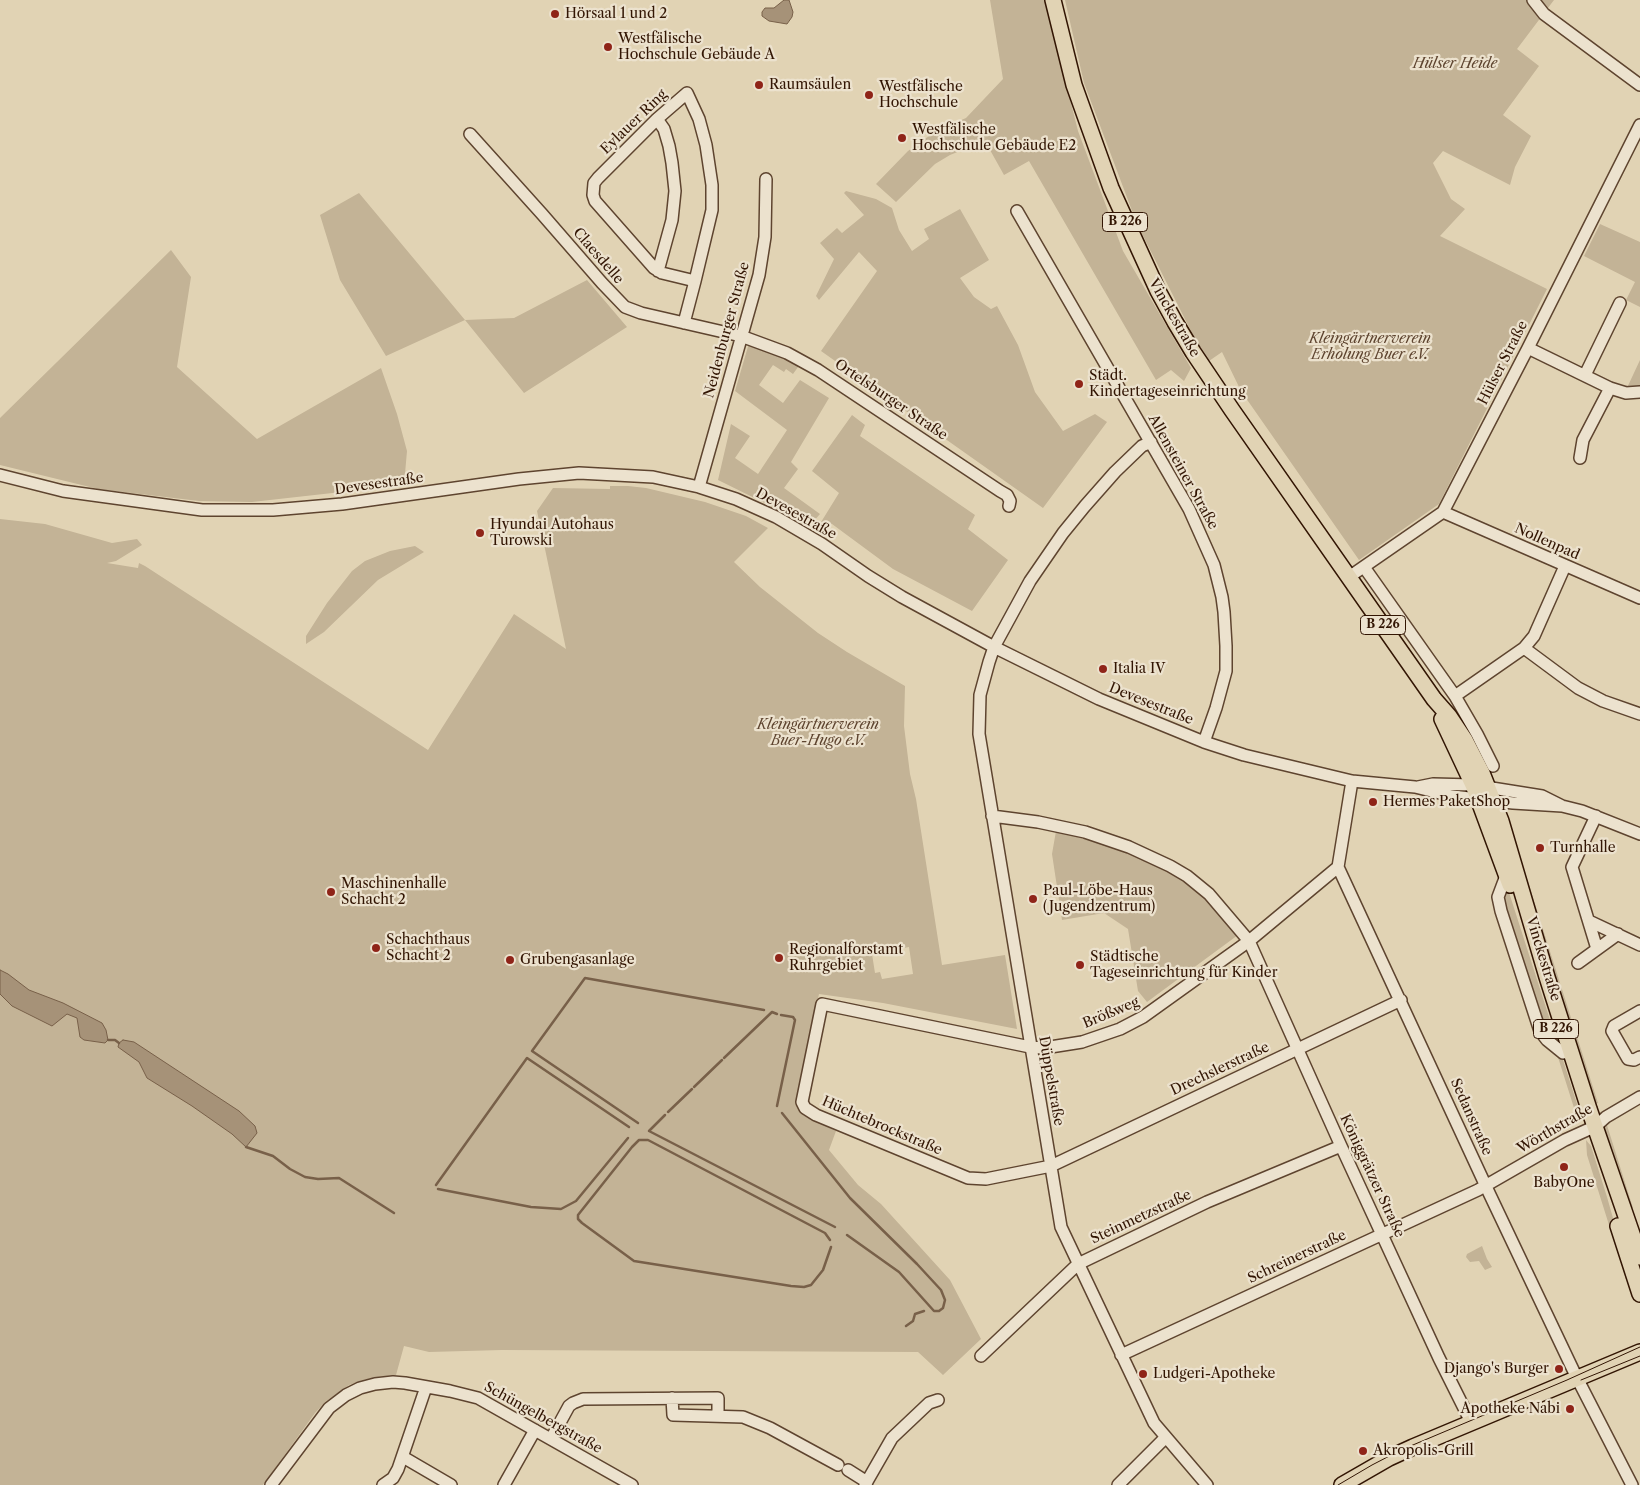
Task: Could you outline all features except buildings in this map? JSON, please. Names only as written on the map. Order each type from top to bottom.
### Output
[{"type":"main road","name":"Vinckestraße","points":[[1053,0],[1074,84],[1093,141],[1129,232],[1158,291],[1193,352],[1434,699],[1449,716],[1465,740],[1563,1052],[1640,1257]]},
{"type":"main road","name":"Vinckestraße","points":[[1483,793],[1501,820],[1640,1294]]},
{"type":"main road","points":[[1342,1485],[1389,1458],[1640,1352]]},
{"type":"street","points":[[1533,0],[1544,14],[1640,85]]},
{"type":"street","name":"Eylauer Ring","points":[[658,271],[596,201],[593,195],[594,182],[657,119],[687,94],[699,119],[706,145],[712,185],[712,210],[684,323]]},
{"type":"street","points":[[657,119],[664,129],[669,146],[675,191],[672,220],[658,271],[695,281]]},
{"type":"street","name":"Hülser Straße","points":[[1349,577],[1443,512],[1640,125]]},
{"type":"street","name":"Claesdelle","points":[[470,134],[625,307],[741,336]]},
{"type":"street","name":"Neidenburger Straße","points":[[699,487],[759,275],[765,237],[766,179]]},
{"type":"street","name":"Allensteiner Straße","points":[[1017,211],[1199,528],[1214,565],[1222,597],[1226,671],[1204,742]]},
{"type":"street","points":[[1585,375],[1620,303]]},
{"type":"street","name":"Ortelsburger Straße","points":[[741,336],[787,352],[818,370],[1007,495],[1010,501],[1009,506]]},
{"type":"street","points":[[1528,348],[1610,388],[1626,393],[1640,392]]},
{"type":"street","points":[[1580,458],[1583,440],[1610,388]]},
{"type":"street","name":"Düppelstraße","points":[[1151,442],[1142,446],[1115,472],[1063,533],[1030,581],[994,647],[980,695],[978,734],[1061,1227],[1154,1423],[1207,1485]]},
{"type":"street","name":"Devesestraße","points":[[0,475],[63,491],[202,510],[274,510],[342,504],[519,479],[579,473],[653,477],[699,487],[736,499],[776,517],[822,544],[902,597],[994,647],[1099,699],[1204,742],[1244,755],[1352,780],[1415,787],[1444,794],[1483,793],[1542,796],[1562,806],[1596,816],[1640,834]]},
{"type":"street","name":"Nollenpad","points":[[1443,512],[1640,598]]},
{"type":"street","points":[[1456,696],[1524,648],[1534,636],[1565,566]]},
{"type":"street","points":[[1364,567],[1456,696],[1493,766]]},
{"type":"street","points":[[1524,648],[1578,688],[1603,701],[1640,714]]},
{"type":"street","points":[[1338,867],[1352,780]]},
{"type":"street","name":"Königgrätzer Straße","points":[[992,816],[1038,822],[1084,832],[1129,848],[1170,866],[1187,876],[1209,894],[1249,941],[1382,1235],[1471,1422]]},
{"type":"street","points":[[1596,816],[1572,867],[1597,949]]},
{"type":"street","name":"Brößweg","points":[[822,1004],[1030,1047],[1044,1048],[1082,1042],[1129,1024],[1157,1008],[1249,941],[1338,867]]},
{"type":"street","name":"Sedanstraße","points":[[1338,867],[1577,1379],[1632,1485]]},
{"type":"street","points":[[1589,921],[1640,945]]},
{"type":"street","points":[[1578,963],[1618,934]]},
{"type":"street","name":"Drechslerstraße","points":[[1051,1166],[1401,1000]]},
{"type":"street","name":"Hüchtebrockstraße","points":[[822,1004],[803,1096],[803,1106],[807,1110],[968,1178],[986,1179],[1051,1166]]},
{"type":"street","points":[[1640,1011],[1614,1026],[1612,1031],[1628,1059],[1634,1060],[1640,1057]]},
{"type":"street","name":"Wörthstraße","points":[[1486,1186],[1565,1140],[1592,1127],[1640,1097]]},
{"type":"street","name":"Steinmetzstraße","points":[[981,1356],[1078,1264],[1207,1202],[1341,1146]]},
{"type":"street","name":"Schreinerstraße","points":[[1121,1355],[1486,1186]]},
{"type":"street","name":"Schüngelbergstraße","points":[[271,1485],[329,1408],[346,1395],[366,1386],[384,1383],[405,1383],[467,1394],[478,1398],[632,1485]]},
{"type":"street","points":[[382,1485],[396,1475],[426,1387]]},
{"type":"street","points":[[672,1398],[673,1415],[743,1417],[770,1428],[843,1468],[866,1483],[892,1438],[929,1403],[938,1400]]},
{"type":"street","points":[[551,1439],[569,1406],[578,1400],[584,1399],[718,1398],[718,1415]]},
{"type":"street","points":[[504,1485],[535,1430]]},
{"type":"street","points":[[1118,1485],[1165,1438]]},
{"type":"street","points":[[403,1458],[451,1485]]},
{"type":"green space","points":[[990,0],[1045,0],[1078,131],[1123,251],[1191,368],[1184,381],[1171,370],[1156,380],[1029,161],[1004,175],[985,141],[950,155],[935,164],[896,202],[876,184],[908,151],[945,127],[966,118],[1003,79]]},
{"type":"green space","name":"Kleingärtnerverein Erholung Buer e.V.","points":[[1065,0],[1554,0],[1517,49],[1539,66],[1503,115],[1531,136],[1515,167],[1510,185],[1443,151],[1433,163],[1451,199],[1465,209],[1440,236],[1547,289],[1439,504],[1359,560],[1241,391],[1222,352],[1209,361],[1193,335],[1137,224],[1084,83]]},
{"type":"green space","points":[[846,191],[876,199],[892,208],[899,230],[912,251],[929,239],[924,229],[960,209],[989,260],[960,278],[974,297],[991,309],[997,306],[1018,345],[1035,392],[1063,431],[1095,414],[1107,422],[1043,508],[821,351],[877,271],[859,252],[819,300],[816,296],[834,259],[820,243],[837,228],[842,233],[864,215],[844,193]]},
{"type":"green space","points":[[359,193],[465,320],[386,356],[340,280],[320,215]]},
{"type":"green space","points":[[1600,224],[1640,242],[1640,307],[1626,300],[1635,282],[1584,256]]},
{"type":"green space","points":[[171,250],[191,277],[177,367],[257,439],[381,368],[397,414],[407,451],[404,485],[252,502],[199,501],[98,489],[0,465],[0,418]]},
{"type":"green space","points":[[587,280],[627,327],[524,393],[465,320],[514,318]]},
{"type":"green space","points":[[749,343],[801,363],[793,374],[786,369],[784,372],[773,365],[759,385],[783,403],[800,380],[829,398],[791,462],[798,469],[784,488],[820,514],[813,522],[787,514],[718,480],[731,424],[750,436],[735,458],[758,474],[787,430],[735,391]]},
{"type":"green space","points":[[1640,360],[1640,396],[1626,390]]},
{"type":"green space","points":[[852,415],[865,425],[860,436],[975,515],[968,529],[1008,560],[972,611],[893,569],[832,524],[818,527],[839,493],[812,471]]},
{"type":"green space","name":"Kleingärtnerverein Buer-Hugo e.V.","points":[[610,486],[646,488],[705,502],[746,516],[768,528],[734,562],[760,587],[818,633],[905,686],[904,726],[910,774],[916,799],[942,965],[1005,955],[1017,1029],[883,1003],[819,994],[797,1098],[803,1115],[836,1131],[829,1150],[858,1185],[881,1204],[950,1280],[981,1339],[943,1375],[918,1352],[502,1350],[429,1352],[404,1346],[396,1375],[377,1377],[349,1385],[325,1402],[263,1485],[0,1485],[0,519],[45,524],[112,543],[137,539],[142,545],[116,561],[107,563],[138,568],[139,563],[145,566],[428,750],[514,614],[566,649],[537,511],[553,488],[610,489]],"holes":[[[909,947],[913,974],[882,979],[880,972],[875,973],[872,954]]]},
{"type":"green space","points":[[415,546],[424,552],[378,580],[324,632],[306,644],[306,636],[327,603],[352,571],[365,561],[390,551]]},
{"type":"green space","points":[[1508,825],[1510,825],[1598,1103],[1593,1105]]},
{"type":"green space","points":[[1056,831],[1121,849],[1163,867],[1202,894],[1238,935],[1147,1002],[1138,991],[1128,929],[1104,913],[1062,920],[1052,854]]},
{"type":"green space","points":[[1506,883],[1558,1045],[1543,1030],[1545,1026],[1502,902]]},
{"type":"green space","points":[[1556,1051],[1562,1057],[1579,1110],[1575,1111]]},
{"type":"green space","points":[[1606,1122],[1633,1208],[1629,1206],[1601,1129]]},
{"type":"green space","points":[[1586,1140],[1591,1146],[1632,1285],[1626,1279],[1587,1155]]},
{"type":"green space","points":[[1482,1246],[1492,1267],[1485,1270],[1479,1261],[1470,1262],[1466,1257],[1467,1254]]},
{"type":"shaded area","points":[[784,0],[789,0],[793,12],[787,24],[769,21],[762,16],[765,8],[774,8]]},
{"type":"shaded area","points":[[0,970],[29,990],[63,1003],[102,1023],[108,1040],[105,1043],[84,1040],[80,1037],[77,1018],[67,1014],[52,1026],[12,1006],[0,994]]},
{"type":"shaded area","points":[[123,1040],[134,1042],[239,1111],[255,1126],[257,1133],[246,1147],[232,1134],[192,1106],[147,1078],[139,1062],[118,1047],[119,1043]]},
{"type":"waterway","points":[[638,1123],[532,1051],[585,978],[764,1010]]},
{"type":"waterway","points":[[724,1058],[772,1012],[777,1014]]},
{"type":"waterway","points":[[777,1106],[795,1020],[793,1017],[781,1015]]},
{"type":"waterway","points":[[108,1040],[115,1040],[119,1043]]},
{"type":"waterway","points":[[436,1185],[527,1058],[629,1127]]},
{"type":"waterway","points":[[694,1087],[722,1060]]},
{"type":"waterway","points":[[668,1112],[692,1089]]},
{"type":"waterway","points":[[782,1113],[850,1198],[941,1290],[945,1300],[943,1308],[939,1311],[934,1311],[899,1272],[847,1235]]},
{"type":"waterway","points":[[665,1115],[649,1131],[835,1227]]},
{"type":"waterway","points":[[438,1189],[531,1207],[561,1209],[576,1201],[628,1138]]},
{"type":"waterway","points":[[830,1240],[825,1233],[648,1140],[639,1140],[632,1147],[578,1215],[578,1219],[582,1223],[634,1261],[791,1286],[804,1287],[811,1285],[823,1270],[831,1247]]},
{"type":"waterway","points":[[246,1147],[273,1156],[290,1169],[305,1177],[318,1179],[339,1178],[394,1213]]},
{"type":"waterway","points":[[906,1326],[913,1321],[915,1314],[924,1311]]},
{"type":"tram line","points":[[1338,1485],[1401,1450],[1640,1347]]},
{"type":"tram line","points":[[1581,1380],[1640,1356]]},
{"type":"place","name":"Hörsaal 1 und 2","points":[[555,14]]},
{"type":"place","name":"Westfälische Hochschule Gebäude A","points":[[608,47]]},
{"type":"place","name":"Raumsäulen","points":[[759,85]]},
{"type":"place","name":"Westfälische Hochschule","points":[[869,95]]},
{"type":"place","name":"Westfälische Hochschule Gebäude E2","points":[[902,138]]},
{"type":"place","name":"Städt. Kindertageseinrichtung","points":[[1079,384]]},
{"type":"place","name":"Hyundai Autohaus Turowski","points":[[480,533]]},
{"type":"place","name":"Italia IV","points":[[1103,669]]},
{"type":"place","name":"Hermes PaketShop","points":[[1373,802]]},
{"type":"place","name":"Turnhalle","points":[[1540,848]]},
{"type":"place","name":"Maschinenhalle Schacht 2","points":[[331,892]]},
{"type":"place","name":"Paul-Löbe-Haus (Jugendzentrum)","points":[[1033,899]]},
{"type":"place","name":"Schachthaus Schacht 2","points":[[376,948]]},
{"type":"place","name":"Regionalforstamt Ruhrgebiet","points":[[779,958]]},
{"type":"place","name":"Grubengasanlage","points":[[510,960]]},
{"type":"place","name":"Städtische Tageseinrichtung für Kinder","points":[[1080,965]]},
{"type":"place","name":"BabyOne","points":[[1564,1167]]},
{"type":"place","name":"Django's Burger","points":[[1559,1369]]},
{"type":"place","name":"Ludgeri-Apotheke","points":[[1143,1374]]},
{"type":"place","name":"Apotheke Nabi","points":[[1570,1409]]},
{"type":"place","name":"Akropolis-Grill","points":[[1363,1451]]},
{"type":"park label","name":"Hülser Heide","points":[[1455,64]]}]
